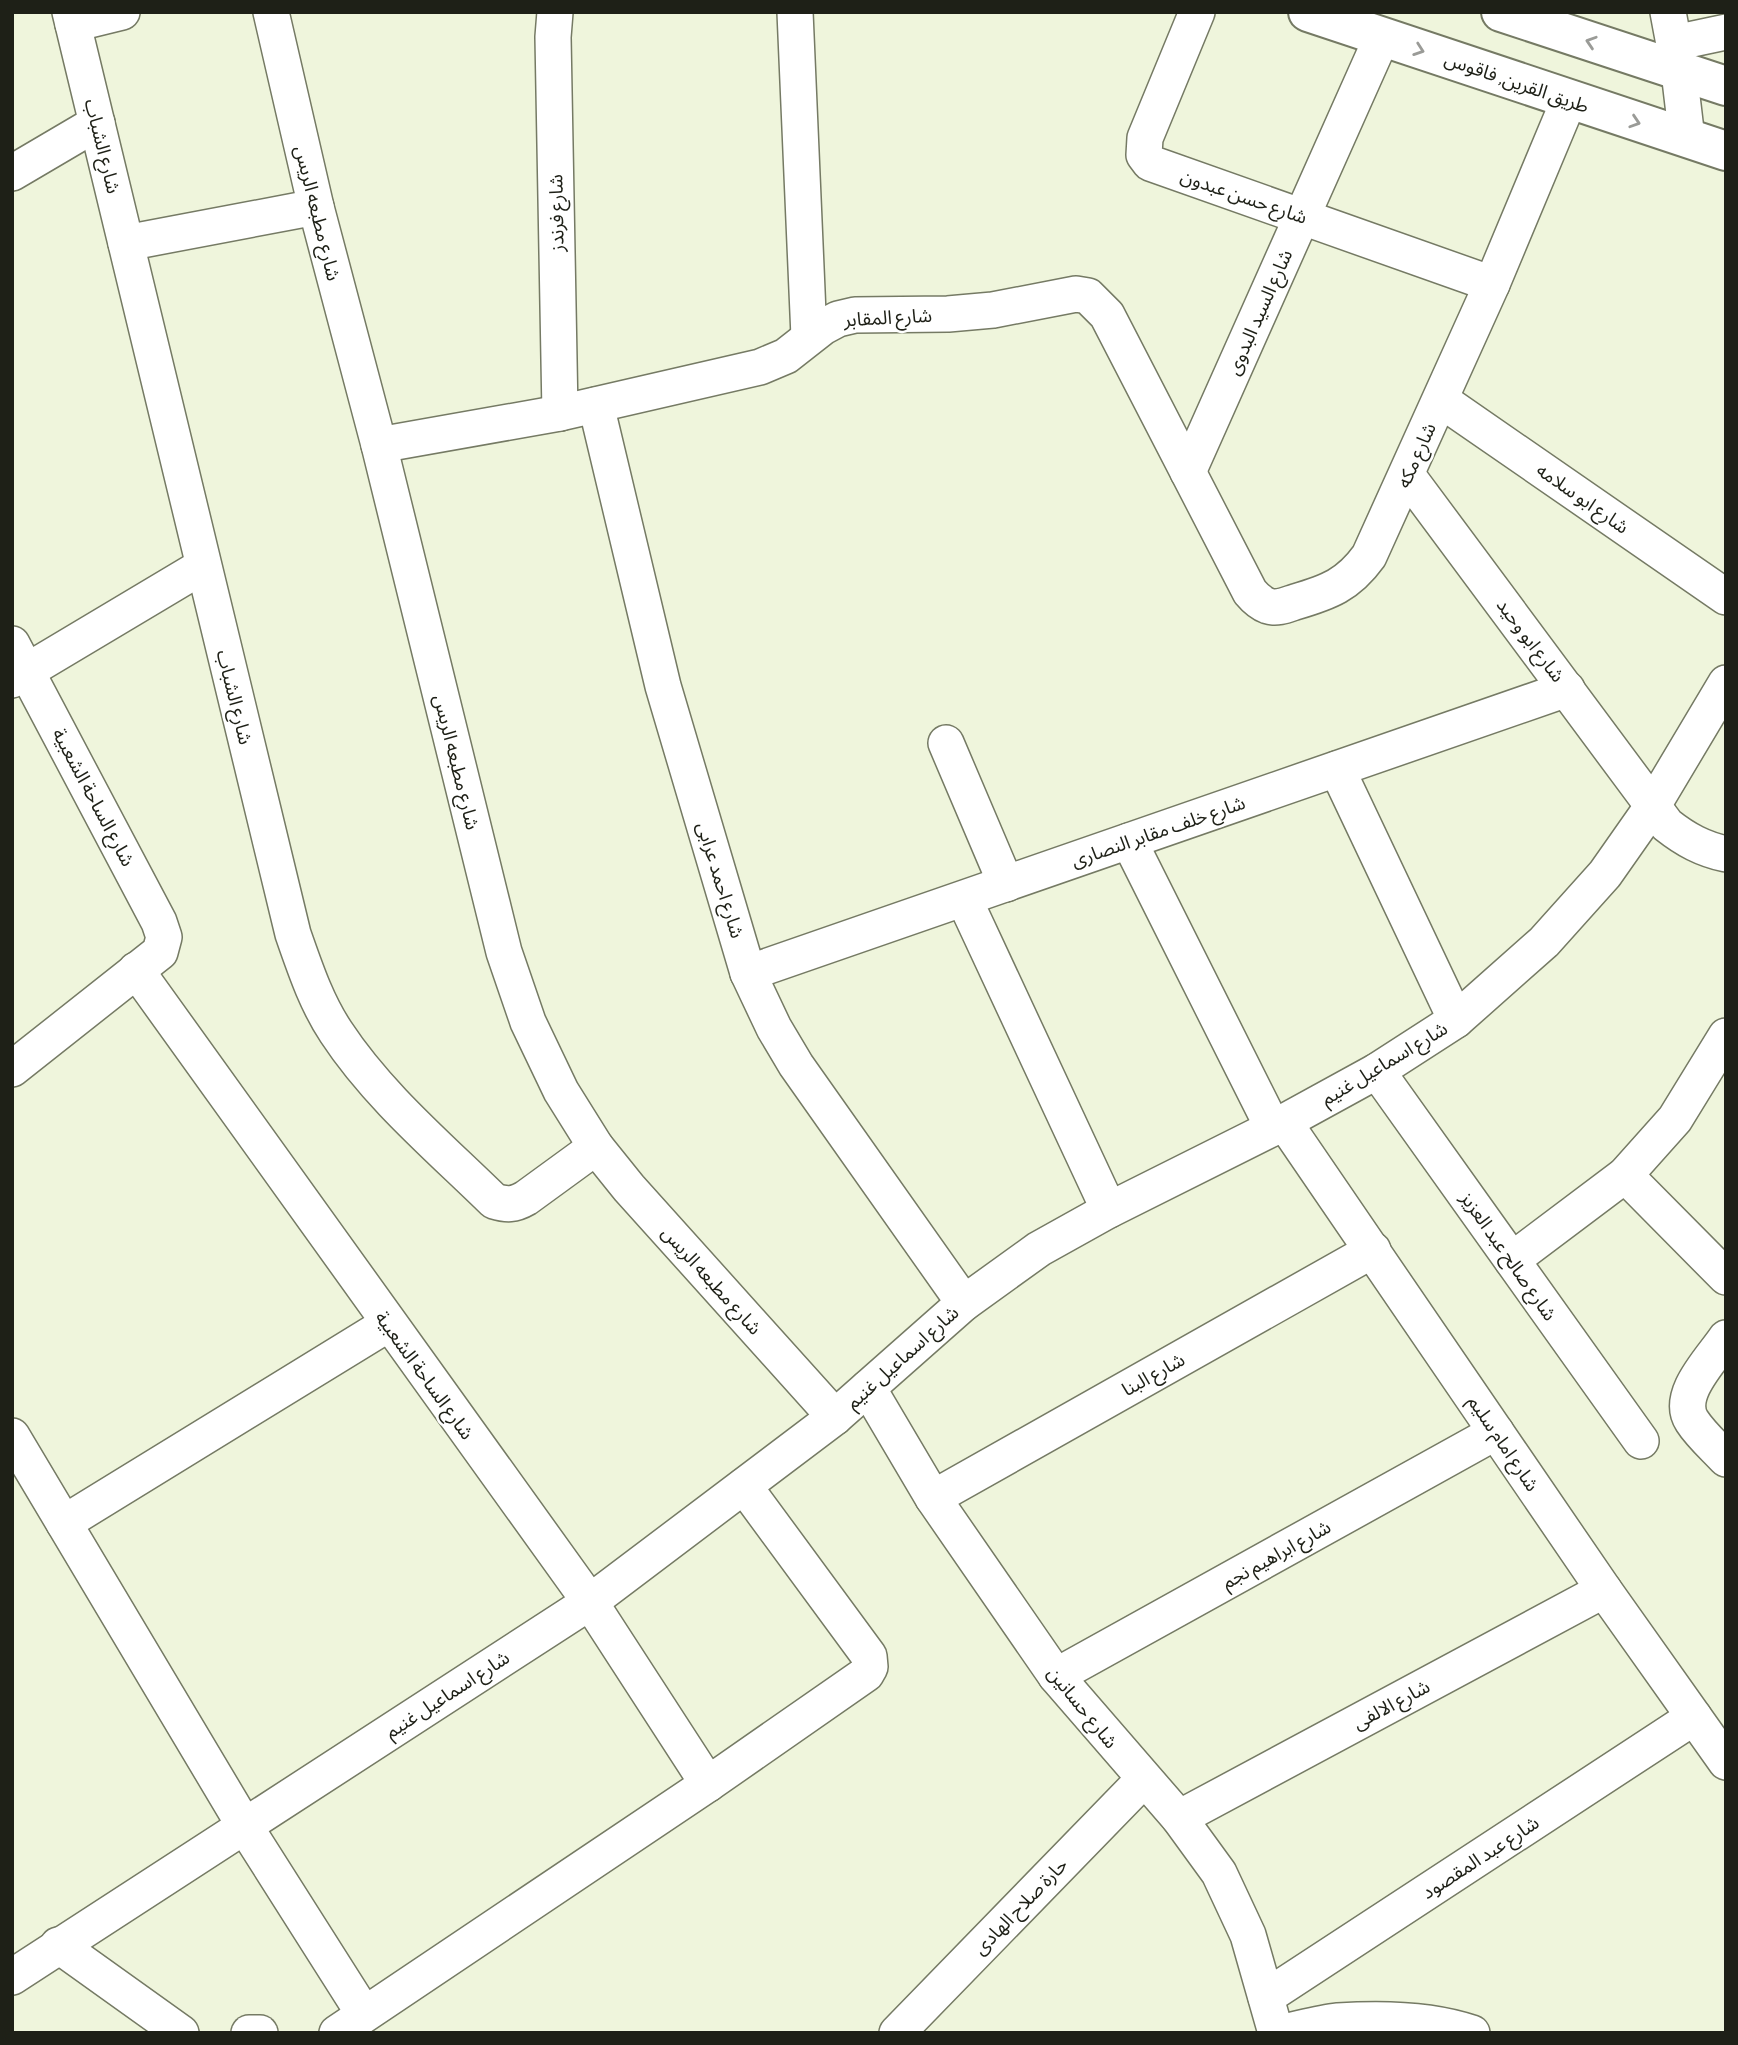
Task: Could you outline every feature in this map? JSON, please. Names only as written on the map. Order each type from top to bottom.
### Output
[{"type":"main road","name":"طريق القرين, فاقوس","points":[[1308,12],[1726,151]]},
{"type":"main road","points":[[1501,12],[1674,42],[1726,86]]},
{"type":"street","points":[[72,18],[122,12]]},
{"type":"street","name":"شارع مطبعه الريس","points":[[271,12],[316,207],[379,445],[504,952],[528,1022],[561,1091],[596,1147],[629,1188],[835,1417]]},
{"type":"street","name":"شارع فرندز","points":[[555,12],[553,37],[560,413]]},
{"type":"street","points":[[795,12],[809,337]]},
{"type":"street","name":"شارع حسن عبدون","points":[[1197,12],[1145,138],[1144,155],[1150,163],[1492,284]]},
{"type":"street","name":"شارع الشباب","points":[[72,18],[293,934],[313,988],[336,1032],[402,1111],[494,1201],[505,1205],[515,1204],[596,1147]]},
{"type":"street","points":[[1687,139],[1674,42],[1726,32]]},
{"type":"street","name":"شارع السيد البدوى","points":[[1188,472],[1382,37]]},
{"type":"street","name":"شارع مكه","points":[[1188,472],[1250,592],[1259,601],[1269,606],[1281,607],[1331,591],[1359,570],[1378,540],[1441,400],[1569,100]]},
{"type":"street","points":[[12,173],[97,122]]},
{"type":"street","points":[[127,243],[316,207]]},
{"type":"street","name":"شارع المقابر","points":[[379,445],[560,413],[760,367],[786,356],[809,337],[838,319],[855,315],[948,314],[993,310],[1076,294],[1088,296],[1107,315],[1188,472]]},
{"type":"street","name":"شارع ابو سلامه","points":[[1441,400],[1726,597]]},
{"type":"street","name":"شارع احمد عرابى","points":[[596,405],[663,685],[748,973],[774,1028],[796,1065],[964,1303]]},
{"type":"street","name":"شارع ابو وحيد","points":[[1407,475],[1667,825],[1686,840],[1708,850],[1726,854]]},
{"type":"street","points":[[17,665],[203,566]]},
{"type":"street","name":"شارع الساحة الشعبية","points":[[17,665],[163,929],[163,944],[148,961],[388,1324],[590,1602],[708,1784]]},
{"type":"street","name":"شارع اسماعيل غنيم","points":[[12,1977],[590,1602],[835,1417],[964,1303],[1039,1249],[1109,1210],[1279,1125],[1377,1071],[1456,1020],[1544,942],[1605,874],[1652,807],[1726,683]]},
{"type":"street","name":"شارع خلف مقابر النصارى","points":[[748,973],[1567,689]]},
{"type":"street","points":[[946,743],[1006,884]]},
{"type":"street","points":[[1337,769],[1456,1020]]},
{"type":"street","name":"شارع امام سليم","points":[[1129,841],[1279,1125],[1373,1250],[1604,1590],[1726,1762]]},
{"type":"street","points":[[964,899],[1109,1210]]},
{"type":"street","points":[[12,1069],[148,961]]},
{"type":"street","points":[[1511,1260],[1625,1175],[1675,1119],[1726,1036]]},
{"type":"street","name":"شارع صالح عبد العزيز","points":[[1377,1071],[1641,1441]]},
{"type":"street","points":[[1625,1175],[1726,1277]]},
{"type":"street","name":"شارع البنا","points":[[933,1497],[1373,1250]]},
{"type":"street","points":[[64,1523],[388,1324]]},
{"type":"street","points":[[1726,1338],[1688,1398],[1688,1410],[1692,1420],[1726,1459]]},
{"type":"street","name":"شارع حسانين","points":[[868,1388],[933,1497],[1056,1676],[1178,1818],[1219,1873],[1248,1934],[1278,2033]]},
{"type":"street","name":"شارع ابراهيم نجم","points":[[1056,1676],[1496,1432]]},
{"type":"street","points":[[12,1436],[244,1825],[350,2024],[708,1784],[866,1674],[870,1667],[869,1656],[744,1486]]},
{"type":"street","name":"شارع الالفى","points":[[1178,1818],[1604,1590]]},
{"type":"street","name":"شارع عبد المقصود","points":[[1266,1997],[1694,1717]]},
{"type":"street","name":"حارة صلاح الهادى","points":[[897,2033],[1144,1779]]},
{"type":"street","points":[[58,1945],[181,2033]]},
{"type":"street","points":[[1278,2033],[1336,2021],[1398,2020],[1459,2028],[1472,2033]]},
{"type":"street","points":[[248,2033],[260,2033]]}]
